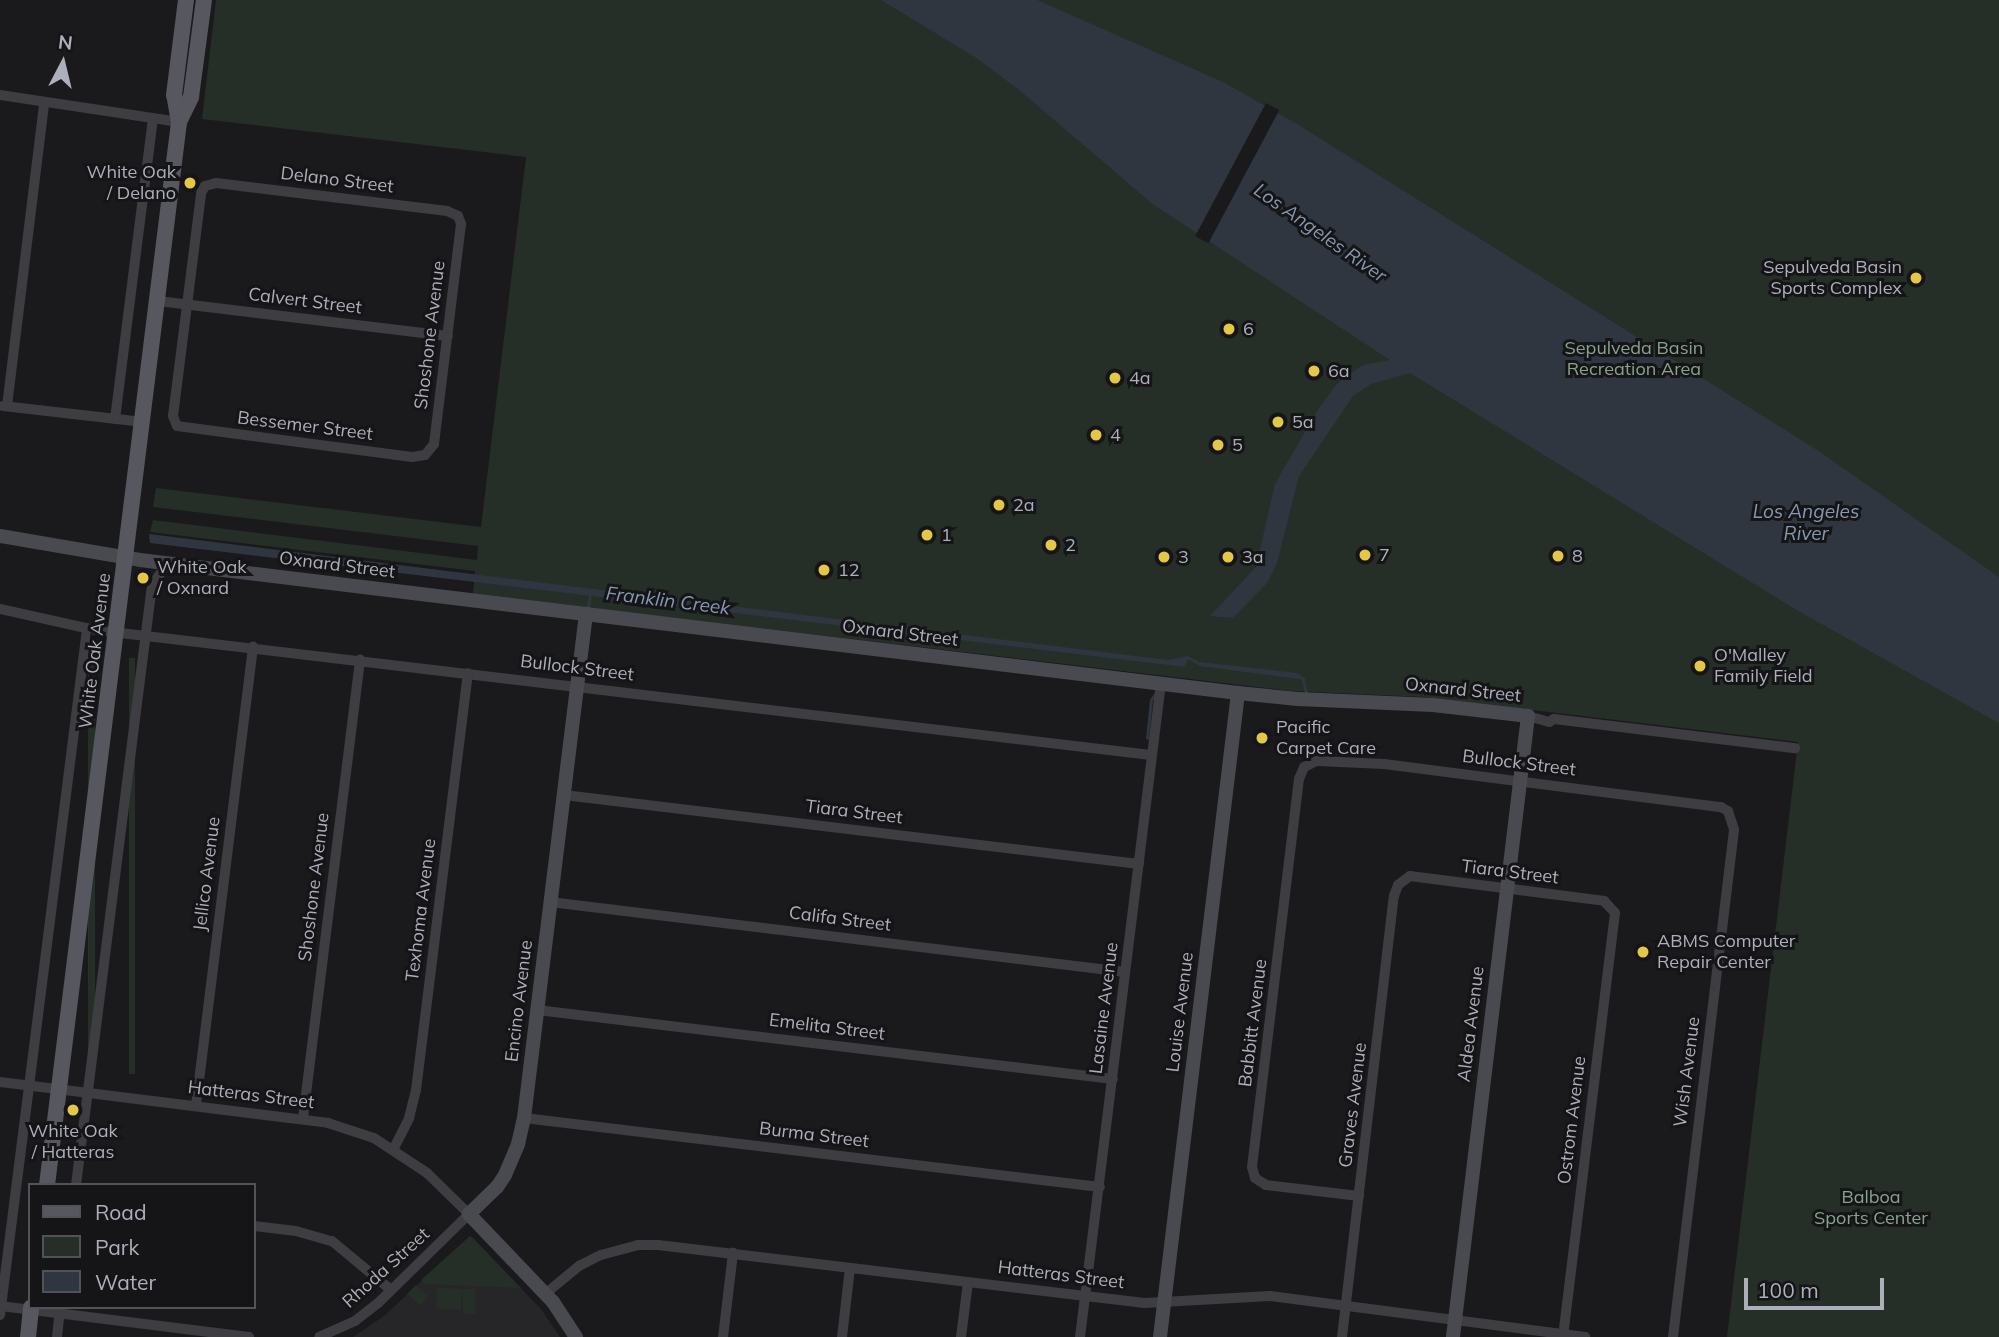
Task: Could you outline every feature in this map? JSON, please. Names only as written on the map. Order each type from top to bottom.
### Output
[{"type":"main road","name":"White Oak Avenue","points":[[47,1183],[179,122],[174,95],[186,0]]},
{"type":"main road","name":"White Oak Avenue","points":[[179,122],[191,97],[204,0]]},
{"type":"main road","name":"Oxnard Street","points":[[0,536],[126,559],[1238,693],[1298,699],[1433,705],[1528,716]]},
{"type":"main road","name":"Encino Avenue","points":[[469,1214],[497,1187],[505,1175],[518,1144],[524,1118],[586,614]]},
{"type":"main road","name":"Louise Avenue","points":[[1160,1337],[1238,693]]},
{"type":"main road","name":"Aldea Avenue","points":[[1453,1337],[1528,716]]},
{"type":"main road","points":[[469,1214],[545,1294],[576,1337]]},
{"type":"main road","points":[[28,1337],[31,1309]]},
{"type":"street","points":[[0,95],[44,103],[103,108],[179,122]]},
{"type":"street","points":[[44,103],[4,406],[143,422]]},
{"type":"street","points":[[115,419],[153,118]]},
{"type":"street","name":"Delano Street","points":[[186,304],[201,193],[211,183],[447,211],[458,216]]},
{"type":"street","name":"Shoshone Avenue","points":[[425,455],[434,444],[461,224],[458,216]]},
{"type":"street","name":"Calvert Street","points":[[158,301],[448,336]]},
{"type":"street","name":"Bessemer Street","points":[[186,304],[173,416],[181,428],[412,457],[425,455]]},
{"type":"street","points":[[76,1183],[145,634],[154,580],[167,564]]},
{"type":"street","name":"Bullock Street","points":[[0,609],[87,629],[1151,755]]},
{"type":"street","name":"White Oak Avenue","points":[[0,1309],[87,629]]},
{"type":"street","name":"Jellico Avenue","points":[[196,1105],[253,647]]},
{"type":"street","name":"Shoshone Avenue","points":[[303,1118],[360,660]]},
{"type":"street","name":"Texhoma Avenue","points":[[394,1148],[409,1118],[416,1090],[468,673]]},
{"type":"street","name":"Lasaine Avenue","points":[[1080,1337],[1161,683]]},
{"type":"street","name":"Oxnard Street","points":[[1528,716],[1547,722],[1554,719],[1795,748]]},
{"type":"street","name":"Bullock Street","points":[[1304,766],[1317,761],[1372,763],[1714,805],[1728,811]]},
{"type":"street","name":"Babbitt Avenue","points":[[1304,766],[1299,779],[1252,1167],[1255,1178],[1266,1185],[1359,1196]]},
{"type":"street","name":"Tiara Street","points":[[564,795],[1139,864]]},
{"type":"street","name":"Wish Avenue","points":[[1673,1337],[1734,830],[1728,811]]},
{"type":"street","name":"Tiara Street","points":[[1403,880],[1419,877],[1604,901],[1612,907]]},
{"type":"street","name":"Graves Avenue","points":[[1342,1337],[1394,896],[1403,880]]},
{"type":"street","name":"Califa Street","points":[[550,902],[1125,972]]},
{"type":"street","name":"Ostrom Avenue","points":[[1563,1336],[1615,922],[1612,907]]},
{"type":"street","name":"Emelita Street","points":[[537,1010],[1113,1079]]},
{"type":"street","name":"Hatteras Street","points":[[0,1082],[303,1118],[355,1131],[394,1148],[427,1172],[469,1214]]},
{"type":"street","name":"Burma Street","points":[[524,1118],[1100,1187]]},
{"type":"street","name":"Rhoda Street","points":[[318,1337],[355,1321],[469,1214]]},
{"type":"street","points":[[256,1226],[296,1231],[332,1241],[391,1290]]},
{"type":"street","name":"Hatteras Street","points":[[545,1294],[579,1266],[622,1248],[658,1245],[1164,1303],[1256,1296],[1585,1337]]},
{"type":"street","points":[[723,1337],[733,1254]]},
{"type":"street","points":[[842,1337],[850,1268]]},
{"type":"street","points":[[961,1337],[968,1282]]},
{"type":"street","points":[[0,1309],[28,1308]]},
{"type":"street","points":[[57,1337],[60,1310],[249,1337]]},
{"type":"shaded area","points":[[470,1236],[541,1309],[560,1337],[353,1337],[384,1316]]},
{"type":"green space","name":"Sepulveda Basin Recreation Area","points":[[216,0],[1999,0],[1999,1337],[1727,1337],[1798,742],[1424,697],[1292,691],[473,594],[475,571],[150,532],[153,520],[477,560],[478,546],[153,507],[156,488],[481,527],[526,157],[202,119]]},
{"type":"green space","points":[[129,658],[135,658],[135,1074],[129,1074]]},
{"type":"green space","points":[[88,664],[95,664],[95,1057],[88,1057]]},
{"type":"green space","points":[[470,1236],[521,1288],[423,1284],[421,1280]]},
{"type":"green space","points":[[416,1285],[428,1296],[421,1306],[407,1294]]},
{"type":"green space","points":[[437,1288],[462,1289],[461,1310],[436,1309]]},
{"type":"green space","points":[[463,1289],[475,1289],[475,1314],[463,1314]]},
{"type":"water","name":"Los Angeles River","points":[[881,0],[1037,0],[1223,82],[1297,124],[1817,450],[1999,577],[1999,723],[1800,612],[1410,373],[1371,384],[1353,396],[1299,476],[1277,563],[1267,583],[1233,618],[1210,616],[1256,567],[1275,484],[1317,411],[1336,385],[1347,376],[1363,365],[1390,360],[1154,205],[1019,90],[975,57]]},
{"type":"water","name":"Franklin Creek","points":[[149,534],[1168,660],[1188,656],[1199,662],[1298,673],[1306,680],[1200,666],[1188,659],[1185,667],[150,543]]},
{"type":"pier","points":[[1266,103],[1279,110],[1208,243],[1195,236]]},
{"type":"waterway","points":[[588,608],[590,594]]},
{"type":"waterway","points":[[1303,678],[1307,695]]},
{"type":"waterway","points":[[1147,738],[1151,700],[1155,694]]},
{"type":"place","name":"White Oak / Delano","points":[[190,183]]},
{"type":"place","name":"Sepulveda Basin Sports Complex","points":[[1916,278]]},
{"type":"place","name":"6","points":[[1229,329]]},
{"type":"place","name":"6a","points":[[1314,371]]},
{"type":"place","name":"4a","points":[[1115,378]]},
{"type":"place","name":"5a","points":[[1278,422]]},
{"type":"place","name":"4","points":[[1096,435]]},
{"type":"place","name":"5","points":[[1218,445]]},
{"type":"place","name":"2a","points":[[999,505]]},
{"type":"place","name":"1","points":[[927,535]]},
{"type":"place","name":"2","points":[[1051,545]]},
{"type":"place","name":"7","points":[[1365,555]]},
{"type":"place","name":"8","points":[[1558,556]]},
{"type":"place","name":"3","points":[[1164,557]]},
{"type":"place","name":"3a","points":[[1228,557]]},
{"type":"place","name":"12","points":[[824,570]]},
{"type":"place","name":"White Oak / Oxnard","points":[[143,578]]},
{"type":"place","name":"O'Malley Family Field","points":[[1700,666]]},
{"type":"place","name":"Pacific Carpet Care","points":[[1262,738]]},
{"type":"place","name":"ABMS Computer Repair Center","points":[[1643,952]]},
{"type":"place","name":"White Oak / Hatteras","points":[[73,1110]]},
{"type":"park label","name":"Balboa Sports Center","points":[[1871,1208]]}]
